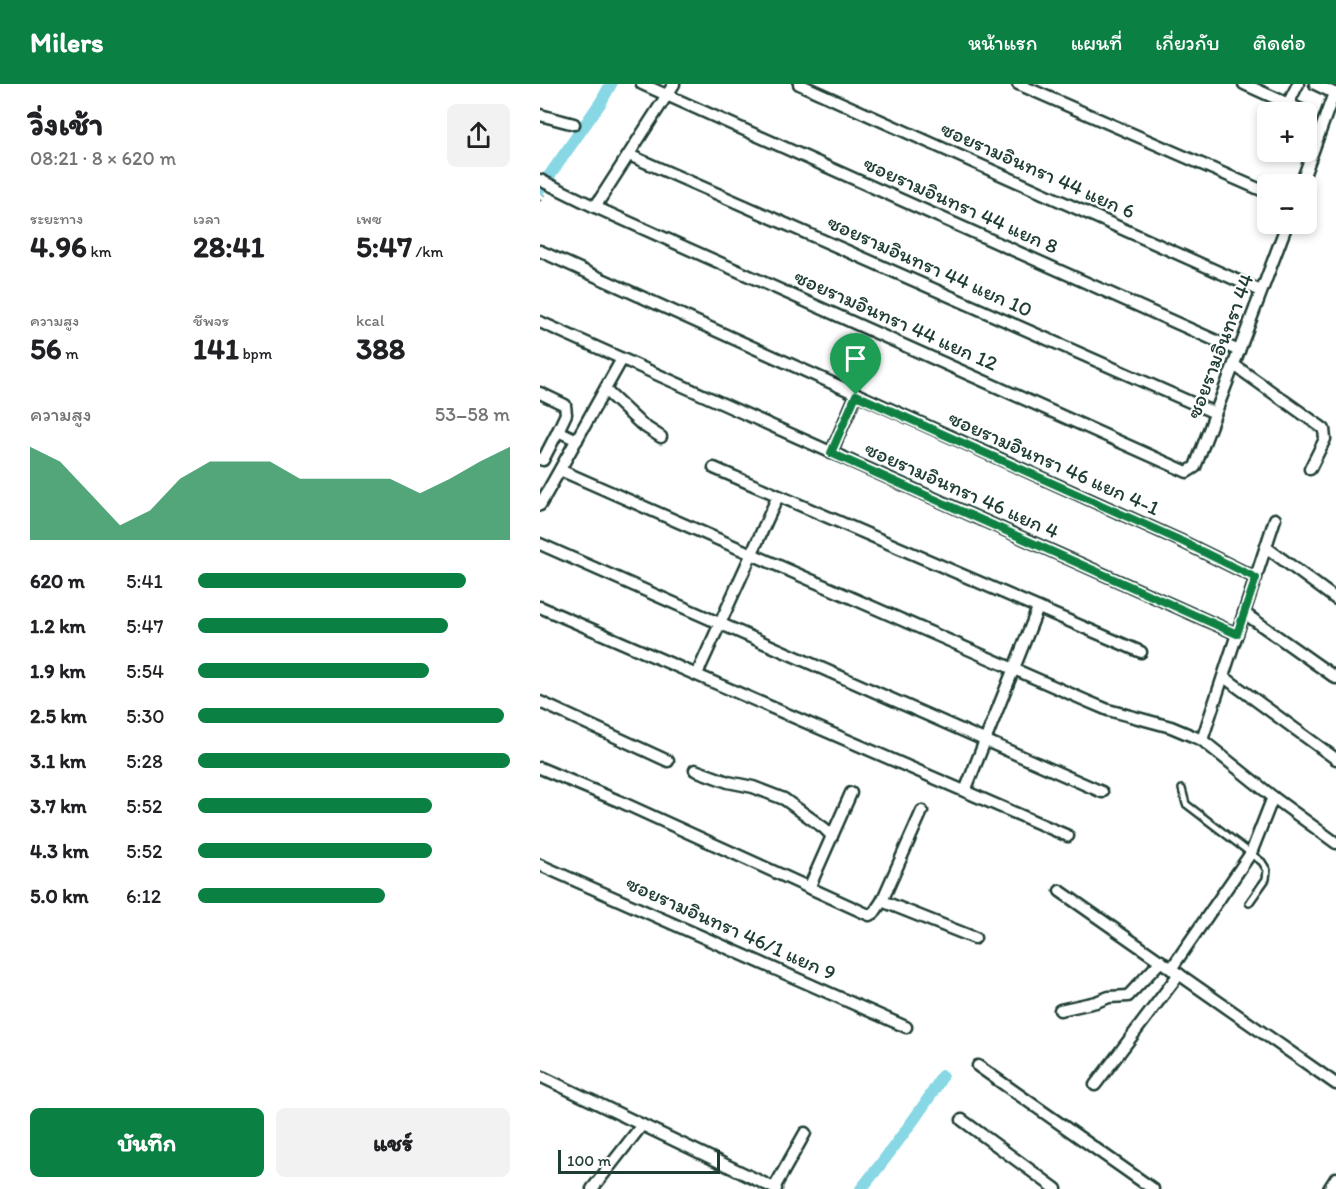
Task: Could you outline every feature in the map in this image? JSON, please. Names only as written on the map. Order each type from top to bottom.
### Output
[{"type":"street","name":"ซอยรามอินทรา 44 แยก 8","points":[[642,84],[1239,351]]},
{"type":"street","points":[[595,207],[674,84]]},
{"type":"street","name":"ซอยรามอินทรา 44 แยก 6","points":[[799,84],[1262,291]]},
{"type":"street","points":[[1018,84],[1257,188]]},
{"type":"street","points":[[1244,84],[1284,102]]},
{"type":"street","points":[[1289,102],[1298,84]]},
{"type":"street","points":[[1305,174],[1335,94],[1316,84]]},
{"type":"street","points":[[540,115],[574,124]]},
{"type":"street","points":[[1317,118],[1324,121]]},
{"type":"street","name":"ซอยรามอินทรา 44 แยก 10","points":[[629,155],[1215,413]]},
{"type":"street","name":"ซอยรามอินทรา 44 แยก 12","points":[[544,182],[595,207],[1181,469]]},
{"type":"street","name":"ซอยรามอินทรา 44","points":[[1181,469],[1190,471],[1195,467],[1283,234]]},
{"type":"street","name":"ซอยรามอินทรา 46 แยก 4-1","points":[[540,251],[1158,531],[1256,578]]},
{"type":"street","name":"ซอยรามอินทรา 46 แยก 4","points":[[540,322],[1237,634]]},
{"type":"street","points":[[540,505],[622,359]]},
{"type":"street","points":[[1234,365],[1324,429],[1325,440],[1310,469]]},
{"type":"street","points":[[605,390],[641,424],[661,437]]},
{"type":"street","points":[[540,393],[565,405],[566,414],[543,460],[540,459]]},
{"type":"street","points":[[831,453],[856,395]]},
{"type":"street","points":[[558,431],[577,440]]},
{"type":"street","points":[[714,468],[1141,652]]},
{"type":"street","points":[[560,470],[1108,710],[1156,722],[1202,740],[1273,797],[1336,843]]},
{"type":"street","points":[[697,674],[778,496]]},
{"type":"street","points":[[1202,740],[1275,519]]},
{"type":"street","points":[[540,544],[1102,792]]},
{"type":"street","points":[[1267,548],[1336,599]]},
{"type":"street","points":[[540,607],[1068,836]]},
{"type":"street","points":[[964,791],[1038,608]]},
{"type":"street","points":[[1244,613],[1336,678]]},
{"type":"street","points":[[1224,677],[1336,759]]},
{"type":"street","points":[[540,702],[668,761]]},
{"type":"street","points":[[540,768],[621,802],[869,915],[874,913],[882,901],[922,811]]},
{"type":"street","points":[[695,770],[728,782],[753,786],[784,799],[832,836]]},
{"type":"street","points":[[809,888],[851,793]]},
{"type":"street","points":[[1095,1085],[1175,972],[1251,853],[1273,797]]},
{"type":"street","name":"ซอยรามอินทรา 46/1 แยก 9","points":[[540,865],[906,1027]]},
{"type":"street","points":[[1060,891],[1336,1084]]},
{"type":"street","points":[[882,901],[975,938]]},
{"type":"street","points":[[1060,1010],[1109,997],[1128,996],[1161,961]]},
{"type":"street","points":[[978,1066],[1153,1189]]},
{"type":"street","points":[[540,1076],[775,1189],[805,1133]]},
{"type":"street","points":[[962,1120],[1056,1189]]},
{"type":"street","points":[[592,1189],[642,1125]]},
{"type":"street","points":[[1329,1189],[1336,1178]]},
{"type":"lane","points":[[1182,789],[1186,804],[1251,853],[1262,862],[1267,870],[1266,879],[1249,903]]},
{"type":"waterway","points":[[540,189],[611,84]]},
{"type":"waterway","points":[[861,1189],[917,1115],[942,1076]]},
{"type":"route","points":[[856,395],[1179,540],[1256,578],[1237,634],[831,453],[856,395]]}]
